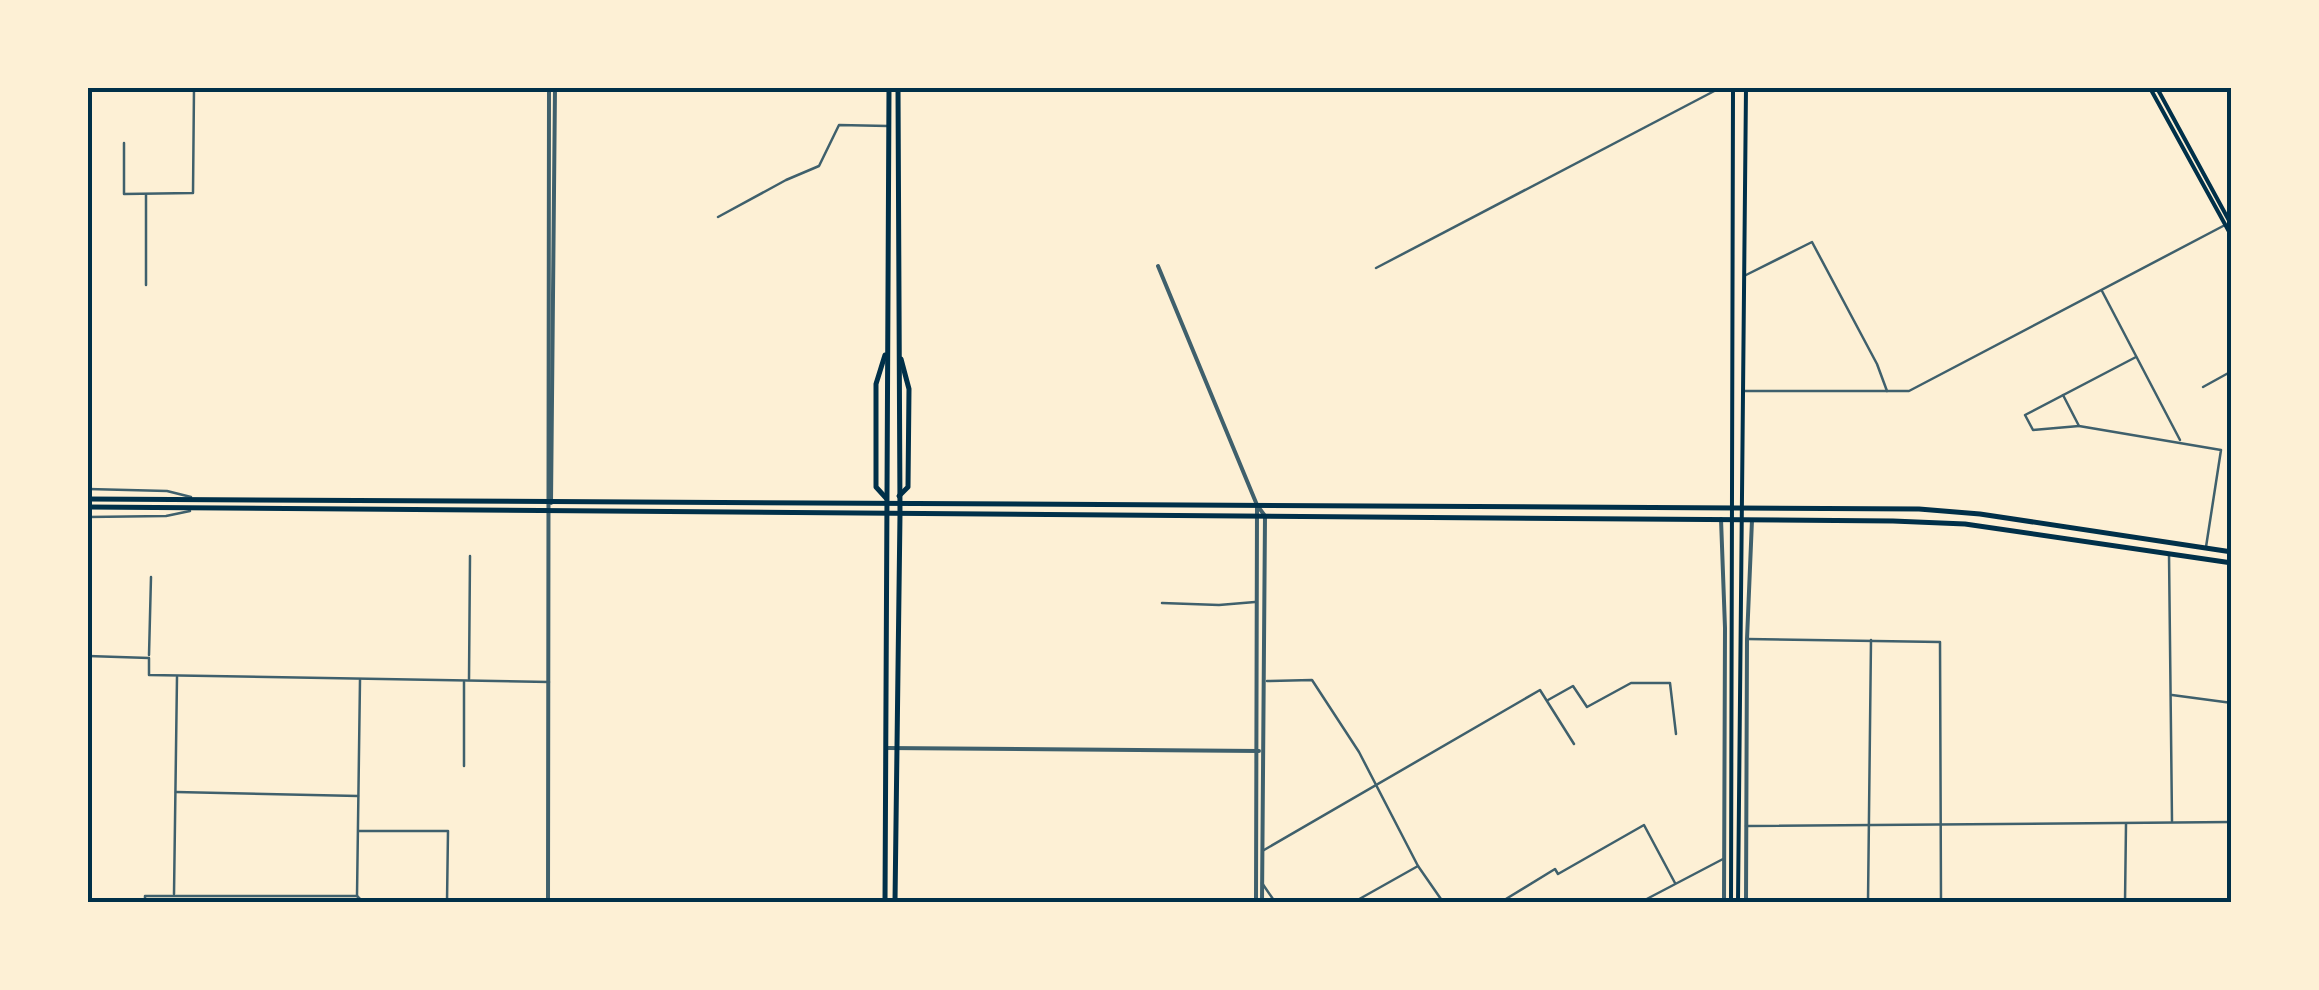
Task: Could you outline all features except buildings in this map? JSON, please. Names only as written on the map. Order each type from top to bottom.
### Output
[{"type":"main road","points":[[885,902],[889,88]]},
{"type":"main road","points":[[895,902],[900,514],[898,88]]},
{"type":"main road","points":[[1733,88],[1730,519],[1734,902]]},
{"type":"main road","points":[[1734,902],[1744,638],[1741,520],[1746,88]]},
{"type":"main road","points":[[2154,88],[2229,224],[2232,237]]},
{"type":"main road","points":[[88,503],[198,498],[899,499],[1919,510],[1980,514],[2232,552]]},
{"type":"main road","points":[[88,503],[196,509],[1730,519],[1965,524],[2232,564]]},
{"type":"street","points":[[124,143],[124,194],[193,193],[194,88]]},
{"type":"street","points":[[548,902],[552,88]]},
{"type":"street","points":[[1376,268],[1720,88]]},
{"type":"street","points":[[718,217],[819,166],[839,125],[890,126]]},
{"type":"street","points":[[146,194],[146,285]]},
{"type":"street","points":[[1744,391],[1909,391],[2229,224]]},
{"type":"street","points":[[1744,276],[1812,242],[1878,364],[1887,391]]},
{"type":"street","points":[[1158,266],[1257,505],[1265,516],[1259,902]]},
{"type":"street","points":[[2102,291],[2181,441]]},
{"type":"street","points":[[2136,357],[2025,414],[2033,430],[2080,426],[2221,450],[2206,548]]},
{"type":"street","points":[[2203,387],[2232,371]]},
{"type":"street","points":[[2063,395],[2080,426]]},
{"type":"street","points":[[88,488],[167,491],[198,498]]},
{"type":"street","points":[[1257,505],[1263,851],[1259,902]]},
{"type":"street","points":[[88,517],[166,516],[196,509]]},
{"type":"street","points":[[1721,519],[1725,628],[1724,902]]},
{"type":"street","points":[[1746,902],[1744,638],[1752,520]]},
{"type":"street","points":[[2169,554],[2172,822]]},
{"type":"street","points":[[464,766],[470,556]]},
{"type":"street","points":[[151,577],[149,674],[548,682]]},
{"type":"street","points":[[1162,603],[1257,602]]},
{"type":"street","points":[[1744,638],[1940,642],[1940,902]]},
{"type":"street","points":[[1868,902],[1871,640]]},
{"type":"street","points":[[88,656],[149,658]]},
{"type":"street","points":[[174,896],[176,675]]},
{"type":"street","points":[[357,896],[360,678]]},
{"type":"street","points":[[1265,681],[1312,680],[1378,785],[1418,866],[1443,902]]},
{"type":"street","points":[[1547,701],[1573,686],[1587,707],[1631,684],[1670,683],[1676,734]]},
{"type":"street","points":[[1263,851],[1540,690],[1574,744]]},
{"type":"street","points":[[2171,695],[2232,703]]},
{"type":"street","points":[[886,748],[1260,751]]},
{"type":"street","points":[[174,792],[358,796]]},
{"type":"street","points":[[1745,826],[2231,821]]},
{"type":"street","points":[[2125,902],[2126,823]]},
{"type":"street","points":[[1501,902],[1555,869],[1558,874],[1644,825],[1675,884]]},
{"type":"street","points":[[358,831],[448,831],[447,902]]},
{"type":"street","points":[[1641,902],[1724,858]]},
{"type":"street","points":[[1354,902],[1418,866]]},
{"type":"street","points":[[1262,882],[1274,902]]},
{"type":"street","points":[[145,902],[145,896],[357,896],[363,902]]},
{"type":"street","points":[[195,896],[195,902]]},
{"type":"street","points":[[272,896],[272,902]]},
{"type":"street","points":[[322,896],[322,902]]}]
